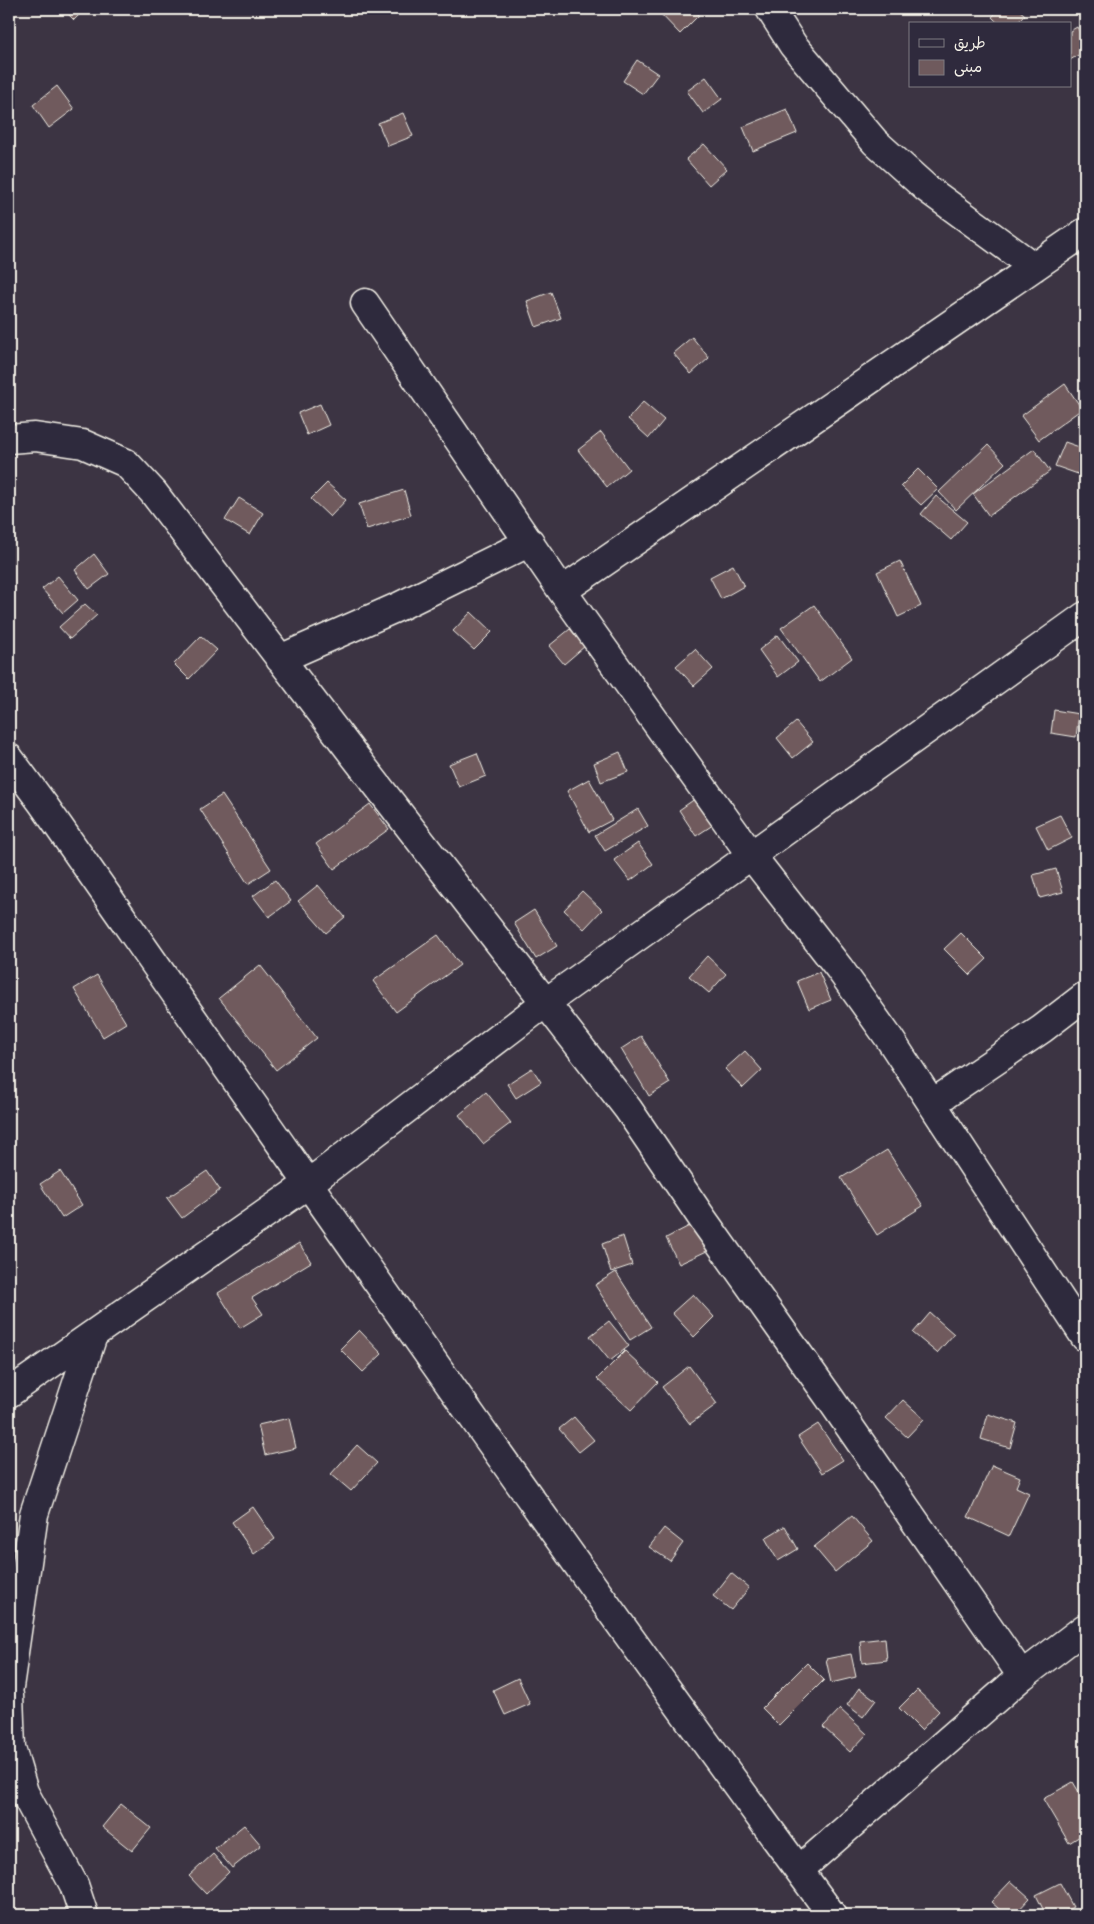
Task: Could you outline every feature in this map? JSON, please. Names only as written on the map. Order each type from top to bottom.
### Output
[{"type":"street","points":[[770,9],[793,45],[875,142],[926,188],[1034,267]]},
{"type":"street","points":[[562,590],[1085,232]]},
{"type":"street","points":[[365,303],[562,590],[751,855],[839,968],[933,1103],[1085,1337]]},
{"type":"street","points":[[9,439],[35,437],[83,444],[126,463],[153,492],[545,1003],[628,1108],[702,1218],[829,1396],[1022,1676]]},
{"type":"street","points":[[280,659],[400,606],[530,542]]},
{"type":"street","points":[[9,1393],[308,1184],[545,1003],[1085,616]]},
{"type":"street","points":[[9,758],[558,1536],[832,1915]]},
{"type":"street","points":[[933,1103],[1042,1030],[1085,996]]},
{"type":"street","points":[[9,1687],[34,1514],[92,1335]]},
{"type":"street","points":[[799,1870],[1022,1676],[1085,1628]]},
{"type":"street","points":[[9,1695],[11,1748],[24,1792],[74,1885],[84,1915]]},
{"type":"building","points":[[63,9],[85,9],[74,20]]},
{"type":"building","points":[[656,9],[693,9],[699,15],[680,34]]},
{"type":"building","points":[[1000,9],[1018,9],[1025,15],[1018,22],[997,22],[992,17]]},
{"type":"building","points":[[1077,27],[1085,41],[1085,51],[1072,59],[1072,30]]},
{"type":"building","points":[[637,60],[658,74],[643,94],[623,81]]},
{"type":"building","points":[[706,77],[722,99],[703,113],[687,91]]},
{"type":"building","points":[[57,86],[74,109],[49,128],[33,105]]},
{"type":"building","points":[[787,109],[797,133],[753,151],[743,127]]},
{"type":"building","points":[[403,113],[413,136],[388,146],[378,123]]},
{"type":"building","points":[[704,144],[727,169],[709,185],[686,159]]},
{"type":"building","points":[[551,292],[561,318],[536,327],[527,301]]},
{"type":"building","points":[[692,337],[709,358],[691,374],[673,353]]},
{"type":"building","points":[[1065,384],[1082,409],[1039,440],[1021,416]]},
{"type":"building","points":[[643,402],[664,420],[649,438],[628,419]]},
{"type":"building","points":[[320,404],[329,425],[307,435],[298,413]]},
{"type":"building","points":[[601,432],[629,469],[607,487],[578,450]]},
{"type":"building","points":[[1065,442],[1085,449],[1085,455],[1078,474],[1055,466]]},
{"type":"building","points":[[988,445],[1005,463],[956,510],[939,492]]},
{"type":"building","points":[[1034,449],[1050,471],[989,516],[973,494]]},
{"type":"building","points":[[918,469],[938,489],[921,505],[901,486]]},
{"type":"building","points":[[327,483],[346,500],[330,517],[311,499]]},
{"type":"building","points":[[404,490],[411,515],[367,529],[359,504]]},
{"type":"building","points":[[936,496],[967,522],[951,540],[921,514]]},
{"type":"building","points":[[239,498],[263,513],[250,535],[225,520]]},
{"type":"building","points":[[94,554],[109,574],[89,589],[75,570]]},
{"type":"building","points":[[900,561],[921,606],[898,617],[877,572]]},
{"type":"building","points":[[733,565],[744,586],[721,599],[710,577]]},
{"type":"building","points":[[58,576],[78,600],[63,613],[42,589]]},
{"type":"building","points":[[85,604],[97,615],[70,639],[59,627]]},
{"type":"building","points":[[814,605],[852,658],[820,682],[781,628]]},
{"type":"building","points":[[471,612],[492,632],[474,650],[453,631]]},
{"type":"building","points":[[570,629],[585,646],[564,664],[549,646]]},
{"type":"building","points":[[778,635],[798,662],[778,677],[759,650]]},
{"type":"building","points":[[201,636],[217,650],[189,679],[174,664]]},
{"type":"building","points":[[695,649],[713,669],[694,686],[676,666]]},
{"type":"building","points":[[1054,710],[1079,714],[1076,737],[1051,733]]},
{"type":"building","points":[[796,722],[813,742],[793,758],[777,738]]},
{"type":"building","points":[[620,752],[628,772],[601,782],[594,763]]},
{"type":"building","points":[[477,753],[486,776],[459,787],[449,764]]},
{"type":"building","points":[[589,779],[612,820],[589,832],[567,791]]},
{"type":"building","points":[[702,794],[719,821],[696,836],[679,810]]},
{"type":"building","points":[[222,795],[271,869],[248,884],[200,809]]},
{"type":"building","points":[[370,804],[389,829],[334,869],[316,844]]},
{"type":"building","points":[[638,809],[648,826],[605,851],[595,835]]},
{"type":"building","points":[[1060,815],[1072,838],[1048,850],[1036,826]]},
{"type":"building","points":[[638,843],[653,864],[630,881],[614,860]]},
{"type":"building","points":[[1056,869],[1063,892],[1040,898],[1033,875]]},
{"type":"building","points":[[275,880],[291,901],[269,917],[253,896]]},
{"type":"building","points":[[318,885],[345,917],[326,933],[298,901]]},
{"type":"building","points":[[582,891],[602,910],[584,929],[564,910]]},
{"type":"building","points":[[534,910],[557,946],[536,959],[514,923]]},
{"type":"building","points":[[961,933],[987,959],[970,975],[944,949]]},
{"type":"building","points":[[438,935],[460,965],[396,1012],[373,981]]},
{"type":"building","points":[[707,956],[726,974],[709,993],[689,976]]},
{"type":"building","points":[[260,965],[317,1038],[276,1070],[219,998]]},
{"type":"building","points":[[819,972],[831,1000],[809,1009],[797,981]]},
{"type":"building","points":[[97,975],[126,1023],[103,1037],[74,989]]},
{"type":"building","points":[[641,1036],[670,1083],[649,1096],[621,1049]]},
{"type":"building","points":[[745,1051],[762,1070],[743,1088],[725,1069]]},
{"type":"building","points":[[532,1068],[541,1082],[516,1098],[507,1084]]},
{"type":"building","points":[[486,1092],[511,1123],[483,1144],[459,1115]]},
{"type":"building","points":[[887,1150],[923,1206],[877,1235],[841,1178]]},
{"type":"building","points":[[60,1171],[82,1205],[62,1218],[40,1184]]},
{"type":"building","points":[[207,1171],[220,1190],[182,1218],[167,1198]]},
{"type":"building","points":[[695,1223],[709,1250],[679,1264],[666,1238]]},
{"type":"building","points":[[623,1236],[632,1265],[611,1272],[602,1244]]},
{"type":"building","points":[[299,1243],[311,1262],[252,1298],[263,1314],[240,1328],[218,1293]]},
{"type":"building","points":[[616,1272],[651,1327],[630,1340],[595,1285]]},
{"type":"building","points":[[693,1294],[714,1317],[694,1337],[672,1313]]},
{"type":"building","points":[[930,1313],[954,1334],[937,1353],[913,1333]]},
{"type":"building","points":[[609,1321],[629,1346],[610,1361],[590,1336]]},
{"type":"building","points":[[359,1330],[382,1354],[363,1372],[340,1349]]},
{"type":"building","points":[[625,1351],[658,1382],[631,1410],[597,1379]]},
{"type":"building","points":[[689,1366],[717,1404],[690,1424],[662,1387]]},
{"type":"building","points":[[903,1400],[924,1419],[907,1437],[886,1418]]},
{"type":"building","points":[[988,1414],[1017,1423],[1010,1448],[981,1439]]},
{"type":"building","points":[[574,1417],[594,1440],[579,1452],[559,1429]]},
{"type":"building","points":[[289,1418],[296,1448],[265,1455],[258,1425]]},
{"type":"building","points":[[818,1424],[843,1460],[822,1473],[798,1437]]},
{"type":"building","points":[[357,1445],[377,1463],[351,1491],[331,1474]]},
{"type":"building","points":[[992,1465],[1020,1477],[1016,1487],[1029,1493],[1009,1536],[968,1517]]},
{"type":"building","points":[[253,1507],[275,1539],[254,1554],[232,1522]]},
{"type":"building","points":[[852,1516],[873,1541],[835,1572],[814,1547]]},
{"type":"building","points":[[785,1526],[798,1549],[778,1561],[765,1538]]},
{"type":"building","points":[[664,1528],[683,1543],[670,1561],[649,1547]]},
{"type":"building","points":[[731,1573],[749,1588],[731,1610],[713,1596]]},
{"type":"building","points":[[885,1638],[887,1660],[862,1663],[860,1641]]},
{"type":"building","points":[[851,1654],[856,1677],[831,1683],[826,1659]]},
{"type":"building","points":[[807,1663],[824,1680],[779,1725],[762,1708]]},
{"type":"building","points":[[518,1678],[530,1704],[505,1715],[493,1690]]},
{"type":"building","points":[[859,1688],[876,1700],[863,1717],[847,1705]]},
{"type":"building","points":[[917,1690],[939,1711],[921,1730],[899,1708]]},
{"type":"building","points":[[840,1709],[867,1734],[850,1752],[823,1727]]},
{"type":"building","points":[[1073,1782],[1085,1802],[1085,1833],[1069,1843],[1043,1799]]},
{"type":"building","points":[[121,1804],[151,1828],[132,1851],[102,1827]]},
{"type":"building","points":[[244,1825],[261,1845],[232,1868],[215,1848]]},
{"type":"building","points":[[213,1854],[229,1872],[206,1894],[189,1876]]},
{"type":"building","points":[[1011,1881],[1030,1898],[1014,1915],[1006,1915],[991,1902]]},
{"type":"building","points":[[1060,1883],[1073,1907],[1058,1915],[1046,1915],[1036,1895]]}]
